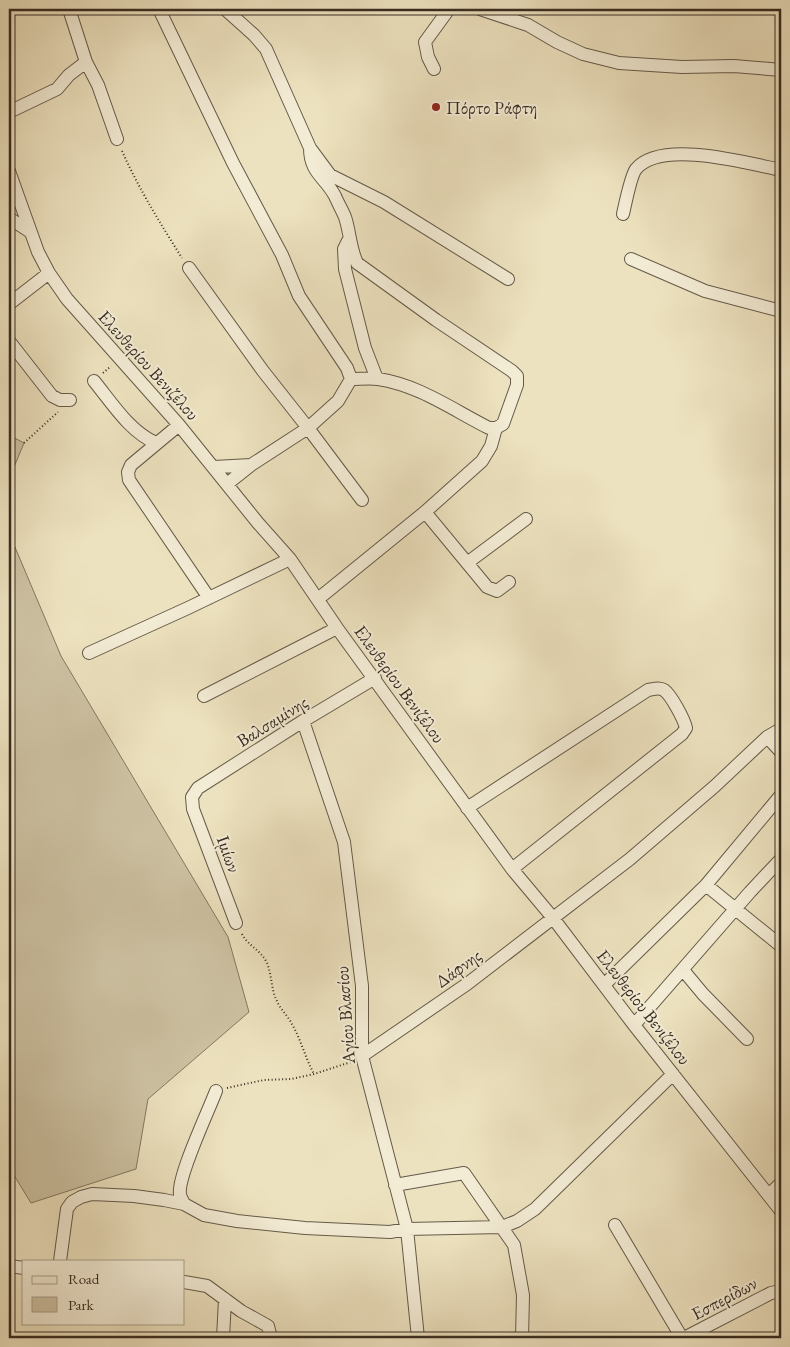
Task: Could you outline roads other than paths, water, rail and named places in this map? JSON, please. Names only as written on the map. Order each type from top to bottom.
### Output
[{"type":"street","points":[[69,9],[86,62],[98,85],[117,138]]},
{"type":"street","points":[[159,9],[233,163],[282,255],[299,296],[348,368],[351,379],[338,401],[308,428],[251,465],[227,484]]},
{"type":"street","points":[[225,9],[254,34],[266,49],[310,148],[330,175],[384,202],[508,279]]},
{"type":"street","points":[[434,69],[428,57],[425,42],[449,9]]},
{"type":"street","points":[[480,9],[528,25],[582,54],[619,63],[682,67],[734,66],[781,70]]},
{"type":"street","points":[[9,112],[56,89],[69,74],[86,62]]},
{"type":"street","points":[[310,148],[310,159],[318,173],[334,193],[345,218],[353,254],[357,263],[517,376],[517,385],[503,424],[496,428],[489,428],[427,395],[398,383],[377,379],[351,379]]},
{"type":"street","points":[[622,214],[636,170],[647,161],[662,155],[699,155],[781,170]]},
{"type":"street","name":"Ελευθερίου Βενιζέλου","points":[[9,171],[29,231],[49,273],[83,318],[179,424],[290,559],[337,628],[512,868],[781,1211]]},
{"type":"street","points":[[9,218],[29,231]]},
{"type":"street","points":[[349,238],[344,249],[345,270],[364,348],[377,379]]},
{"type":"street","points":[[631,259],[705,291],[781,311]]},
{"type":"street","points":[[188,268],[263,371],[362,500]]},
{"type":"street","points":[[9,304],[49,273]]},
{"type":"street","points":[[9,341],[52,396],[60,400],[70,400]]},
{"type":"street","points":[[94,381],[122,416],[148,440],[156,444]]},
{"type":"street","points":[[179,424],[131,465],[128,472],[129,480],[209,598]]},
{"type":"street","points":[[318,599],[425,512],[482,461],[492,446],[496,428]]},
{"type":"street","points":[[214,467],[251,465]]},
{"type":"street","points":[[425,512],[486,587],[497,590],[508,582]]},
{"type":"street","points":[[467,563],[526,519]]},
{"type":"street","points":[[89,653],[125,638],[290,559]]},
{"type":"street","points":[[204,696],[337,628]]},
{"type":"street","name":"Βαλσαμίνης","points":[[192,797],[198,788],[375,678]]},
{"type":"street","points":[[467,808],[648,690],[657,688],[664,690],[684,719],[686,728],[682,734],[512,868]]},
{"type":"street","name":"Αγίου Βλασίου","points":[[303,721],[344,842],[362,986],[362,1056],[407,1229],[418,1338]]},
{"type":"street","name":"Δάφνης","points":[[362,1056],[467,984],[630,859],[715,786],[767,737],[781,729]]},
{"type":"street","points":[[767,737],[781,752]]},
{"type":"street","points":[[604,985],[706,885],[781,796]]},
{"type":"street","name":"Ιμίων","points":[[192,797],[193,809],[236,923]]},
{"type":"street","points":[[634,1025],[781,859]]},
{"type":"street","points":[[706,885],[781,946]]},
{"type":"street","points":[[683,970],[747,1040]]},
{"type":"street","points":[[60,1260],[67,1209],[72,1202],[92,1194],[134,1196],[184,1204],[204,1216],[305,1228],[390,1232],[407,1229],[502,1227],[517,1221],[535,1209],[673,1074]]},
{"type":"street","points":[[184,1204],[180,1194],[180,1185],[188,1159],[216,1091]]},
{"type":"street","points":[[395,1185],[464,1173],[514,1245],[523,1295],[522,1338]]},
{"type":"street","points":[[769,1195],[781,1183]]},
{"type":"street","points":[[615,1225],[683,1338]]},
{"type":"street","points":[[9,1266],[22,1268]]},
{"type":"street","points":[[185,1282],[207,1286],[241,1311],[268,1326],[271,1338]]},
{"type":"street","name":"Εσπερίδων","points":[[683,1338],[771,1293],[781,1291]]},
{"type":"street","points":[[224,1338],[225,1299]]},
{"type":"place","name":"Πόρτο Ράφτη","points":[[436,107]]}]
